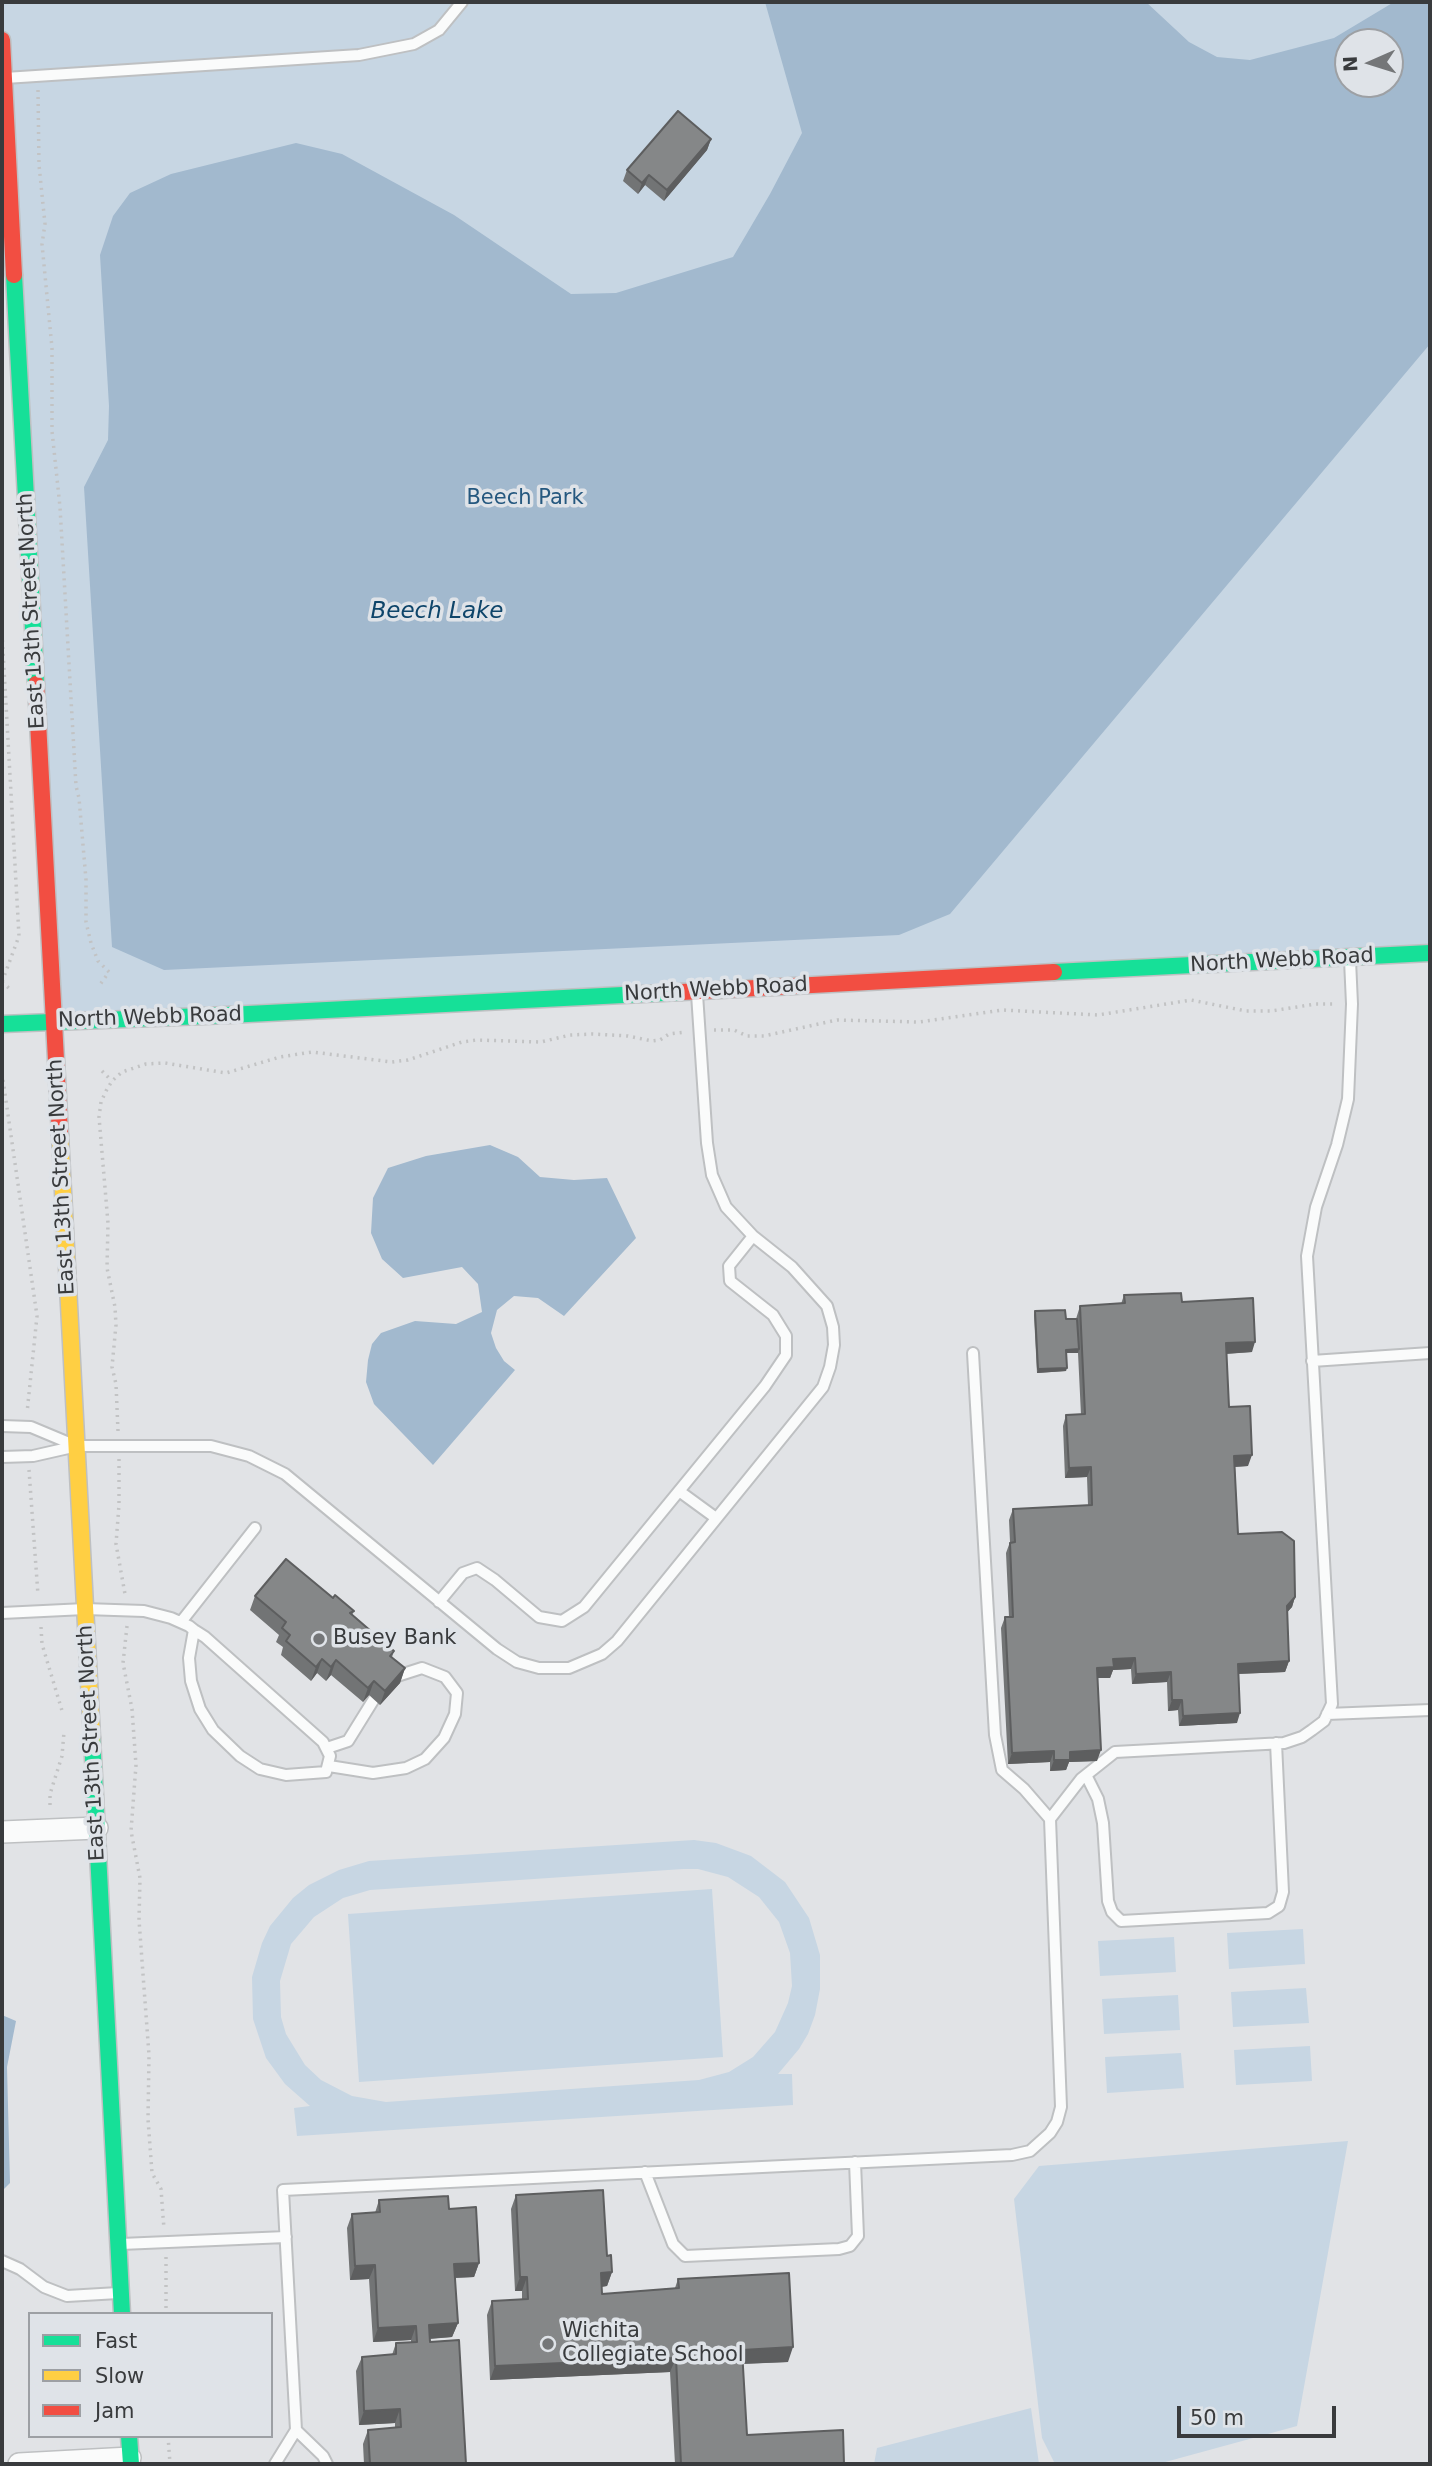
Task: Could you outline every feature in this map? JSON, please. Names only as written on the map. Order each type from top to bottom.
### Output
[{"type":"main road","name":"East 13th Street North","points":[[2,40],[9,320],[54,1022],[122,2312]]},
{"type":"main road","name":"North Webb Road","points":[[2,1024],[1430,953]]},
{"type":"main road","points":[[129,2438],[130,2461]]},
{"type":"street","points":[[2,1832],[97,1828]]},
{"type":"street","points":[[19,2464],[130,2461]]},
{"type":"lane","points":[[4,78],[359,55],[414,44],[439,30],[463,2]]},
{"type":"lane","points":[[1050,1819],[1086,1775],[1115,1752],[1276,1743],[1302,1737],[1324,1721],[1332,1704],[1307,1256],[1316,1207],[1337,1145],[1348,1099],[1352,1004],[1350,957]]},
{"type":"lane","points":[[2,1457],[33,1456],[76,1446],[211,1446],[249,1456],[285,1474],[497,1649],[517,1662],[539,1668],[569,1668],[602,1654],[617,1641],[823,1387],[834,1345],[833,1327],[827,1306],[792,1267],[753,1236],[726,1207],[712,1175],[707,1143],[696,991]]},
{"type":"lane","points":[[439,1602],[463,1573],[477,1568],[538,1617],[562,1621],[584,1607],[765,1386],[786,1355],[786,1336],[773,1315],[730,1280],[729,1266],[753,1236]]},
{"type":"lane","points":[[275,2464],[296,2430],[283,2190],[1012,2155],[1030,2151],[1050,2133],[1057,2122],[1061,2107],[1050,1819],[1024,1789],[1002,1770],[995,1735],[973,1353]]},
{"type":"lane","points":[[1312,1361],[1430,1353]]},
{"type":"lane","points":[[2,1426],[31,1427],[76,1446]]},
{"type":"lane","points":[[679,1491],[716,1518]]},
{"type":"lane","points":[[181,1622],[256,1528]]},
{"type":"lane","points":[[2,1613],[127,1610],[156,1614],[181,1622],[194,1630],[315,1734],[327,1748],[329,1766],[326,1772],[274,1774],[260,1769],[213,1730],[200,1709],[191,1681],[189,1658],[194,1630]]},
{"type":"lane","points":[[327,1748],[348,1741],[374,1699],[394,1677],[422,1668],[445,1677],[457,1693],[455,1714],[444,1738],[425,1759],[406,1768],[373,1773],[329,1766]]},
{"type":"lane","points":[[1327,1714],[1430,1710]]},
{"type":"lane","points":[[1086,1775],[1098,1799],[1108,1901],[1112,1912],[1121,1921],[1268,1913],[1279,1906],[1283,1892],[1276,1743]]},
{"type":"lane","points":[[645,2172],[673,2244],[685,2256],[839,2249],[850,2246],[858,2236],[855,2162]]},
{"type":"lane","points":[[119,2244],[286,2237]]},
{"type":"lane","points":[[2,2261],[19,2269],[44,2287],[67,2296],[121,2293]]},
{"type":"lane","points":[[296,2430],[323,2456],[327,2464]]},
{"type":"path","points":[[38,76],[39,165],[44,205],[42,244],[52,348],[52,431],[60,508],[76,786],[86,880],[86,922],[98,961],[109,972],[99,986]]},
{"type":"path","points":[[2,633],[19,936],[2,982],[11,990]]},
{"type":"path","points":[[166,2312],[161,2189],[152,2173],[148,2119],[149,2055],[139,1920],[140,1878],[131,1831],[136,1765],[132,1709],[123,1663],[127,1610],[116,1544],[119,1446],[116,1384],[112,1367],[116,1325],[107,1268],[108,1223],[99,1117],[102,1102],[112,1081],[122,1072],[146,1064],[181,1065],[226,1073],[280,1057],[312,1052],[392,1062],[418,1058],[469,1041],[494,1039],[541,1042],[570,1035],[593,1034],[628,1036],[652,1041],[660,1040],[669,1034],[699,1030],[734,1030],[747,1036],[764,1036],[837,1020],[919,1022],[1002,1010],[1097,1015],[1191,1000],[1246,1011],[1271,1011],[1316,1004],[1352,1004]]},
{"type":"path","points":[[102,1071],[112,1081]]},
{"type":"path","points":[[168,2438],[170,2464]]},
{"type":"green space","name":"Beech Lake","points":[[2,2],[1430,2],[1430,950],[54,1022],[2,45]]},
{"type":"green space","points":[[694,1840],[716,1843],[751,1856],[785,1882],[809,1918],[820,1955],[820,1989],[815,2015],[799,2049],[778,2074],[792,2074],[793,2105],[297,2136],[294,2108],[310,2106],[285,2084],[266,2058],[253,2019],[252,1977],[270,1926],[293,1898],[309,1885],[339,1870],[369,1861]],"holes":[[[698,1869],[728,1877],[759,1897],[779,1922],[790,1953],[792,1986],[788,2003],[775,2032],[753,2057],[729,2072],[699,2080],[386,2102],[352,2096],[321,2080],[305,2065],[286,2034],[281,2017],[280,1981],[291,1944],[314,1917],[343,1898],[370,1890]]]},
{"type":"green space","points":[[712,1889],[723,2057],[359,2082],[348,1914]]},
{"type":"green space","points":[[1303,1929],[1305,1964],[1229,1969],[1227,1933]]},
{"type":"green space","points":[[1174,1937],[1176,1972],[1100,1976],[1098,1941]]},
{"type":"green space","points":[[1306,1988],[1309,2023],[1233,2027],[1231,1992]]},
{"type":"green space","points":[[1178,1995],[1180,2030],[1104,2034],[1102,1999]]},
{"type":"green space","points":[[1310,2046],[1312,2081],[1236,2085],[1234,2050]]},
{"type":"green space","points":[[1181,2053],[1184,2088],[1107,2093],[1105,2057]]},
{"type":"green space","points":[[1348,2141],[1297,2426],[1158,2464],[1055,2464],[1042,2438],[1014,2199],[1039,2166]]},
{"type":"green space","points":[[1031,2408],[1039,2464],[874,2464],[877,2448]]},
{"type":"water","name":"Beech Lake","points":[[765,2],[1146,2],[1189,42],[1217,57],[1250,60],[1334,38],[1334,98],[1404,98],[1404,28],[1351,28],[1394,2],[1430,2],[1430,344],[950,914],[899,935],[164,970],[112,947],[84,487],[108,440],[109,406],[100,255],[113,216],[130,193],[171,174],[296,143],[342,154],[454,215],[571,294],[616,293],[733,257],[802,133]]},
{"type":"water","points":[[490,1145],[518,1157],[540,1177],[574,1180],[607,1178],[636,1238],[564,1316],[538,1298],[514,1296],[497,1310],[491,1333],[504,1361],[515,1370],[433,1465],[374,1404],[366,1382],[368,1360],[372,1344],[381,1333],[415,1321],[456,1324],[482,1312],[478,1284],[462,1267],[403,1278],[382,1259],[371,1233],[373,1198],[388,1168],[426,1156]]},
{"type":"water","points":[[2,2015],[16,2021],[7,2067],[10,2183],[2,2191]]},
{"type":"building","points":[[678,111],[711,139],[667,190],[649,175],[642,183],[627,170]]},
{"type":"building","points":[[1181,1293],[1182,1302],[1253,1298],[1255,1342],[1226,1343],[1229,1407],[1250,1406],[1252,1455],[1234,1456],[1238,1534],[1282,1532],[1294,1541],[1295,1597],[1287,1606],[1289,1661],[1238,1664],[1240,1713],[1183,1716],[1182,1700],[1172,1700],[1171,1672],[1136,1674],[1135,1658],[1113,1659],[1114,1667],[1097,1668],[1101,1750],[1070,1752],[1070,1760],[1054,1760],[1054,1751],[1012,1753],[1005,1617],[1013,1617],[1010,1543],[1015,1542],[1013,1509],[1092,1505],[1091,1467],[1069,1468],[1066,1415],[1085,1414],[1080,1306],[1125,1303],[1124,1295]]},
{"type":"building","points":[[1065,1310],[1066,1319],[1077,1319],[1079,1349],[1066,1350],[1067,1368],[1038,1369],[1035,1311]]},
{"type":"building","name":"Busey Bank","points":[[286,1559],[333,1598],[335,1595],[354,1611],[350,1613],[394,1651],[390,1656],[405,1668],[385,1691],[374,1681],[368,1688],[336,1660],[331,1667],[322,1659],[316,1667],[286,1641],[290,1635],[282,1628],[286,1622],[255,1596]]},
{"type":"building","points":[[603,2190],[607,2256],[611,2255],[612,2272],[601,2273],[602,2294],[679,2288],[678,2279],[789,2273],[793,2347],[742,2350],[747,2435],[843,2430],[844,2464],[681,2464],[676,2358],[495,2366],[492,2301],[528,2299],[527,2277],[520,2277],[516,2195]]},
{"type":"building","points":[[448,2196],[449,2209],[476,2207],[479,2263],[454,2264],[458,2323],[429,2325],[430,2342],[459,2340],[466,2464],[370,2464],[368,2430],[401,2427],[400,2409],[364,2411],[362,2357],[396,2354],[396,2343],[417,2342],[416,2326],[378,2328],[375,2265],[355,2266],[352,2214],[380,2212],[379,2200]]},
{"type":"traffic: fast","points":[[14,275],[36,684]]},
{"type":"traffic: fast","points":[[1054,972],[1430,953]]},
{"type":"traffic: fast","points":[[2,1024],[682,992]]},
{"type":"traffic: fast","points":[[92,1738],[122,2312]]},
{"type":"traffic: fast","points":[[129,2438],[131,2464]]},
{"type":"traffic: slow","points":[[60,1135],[92,1738]]},
{"type":"traffic: jam","points":[[2,40],[14,275]]},
{"type":"traffic: jam","points":[[36,684],[60,1135]]},
{"type":"traffic: jam","points":[[682,992],[1054,972]]},
{"type":"place","name":"Busey Bank","points":[[319,1639]]},
{"type":"place","name":"Wichita Collegiate School","points":[[548,2344]]},
{"type":"park label","name":"Beech Park","points":[[525,499]]}]
